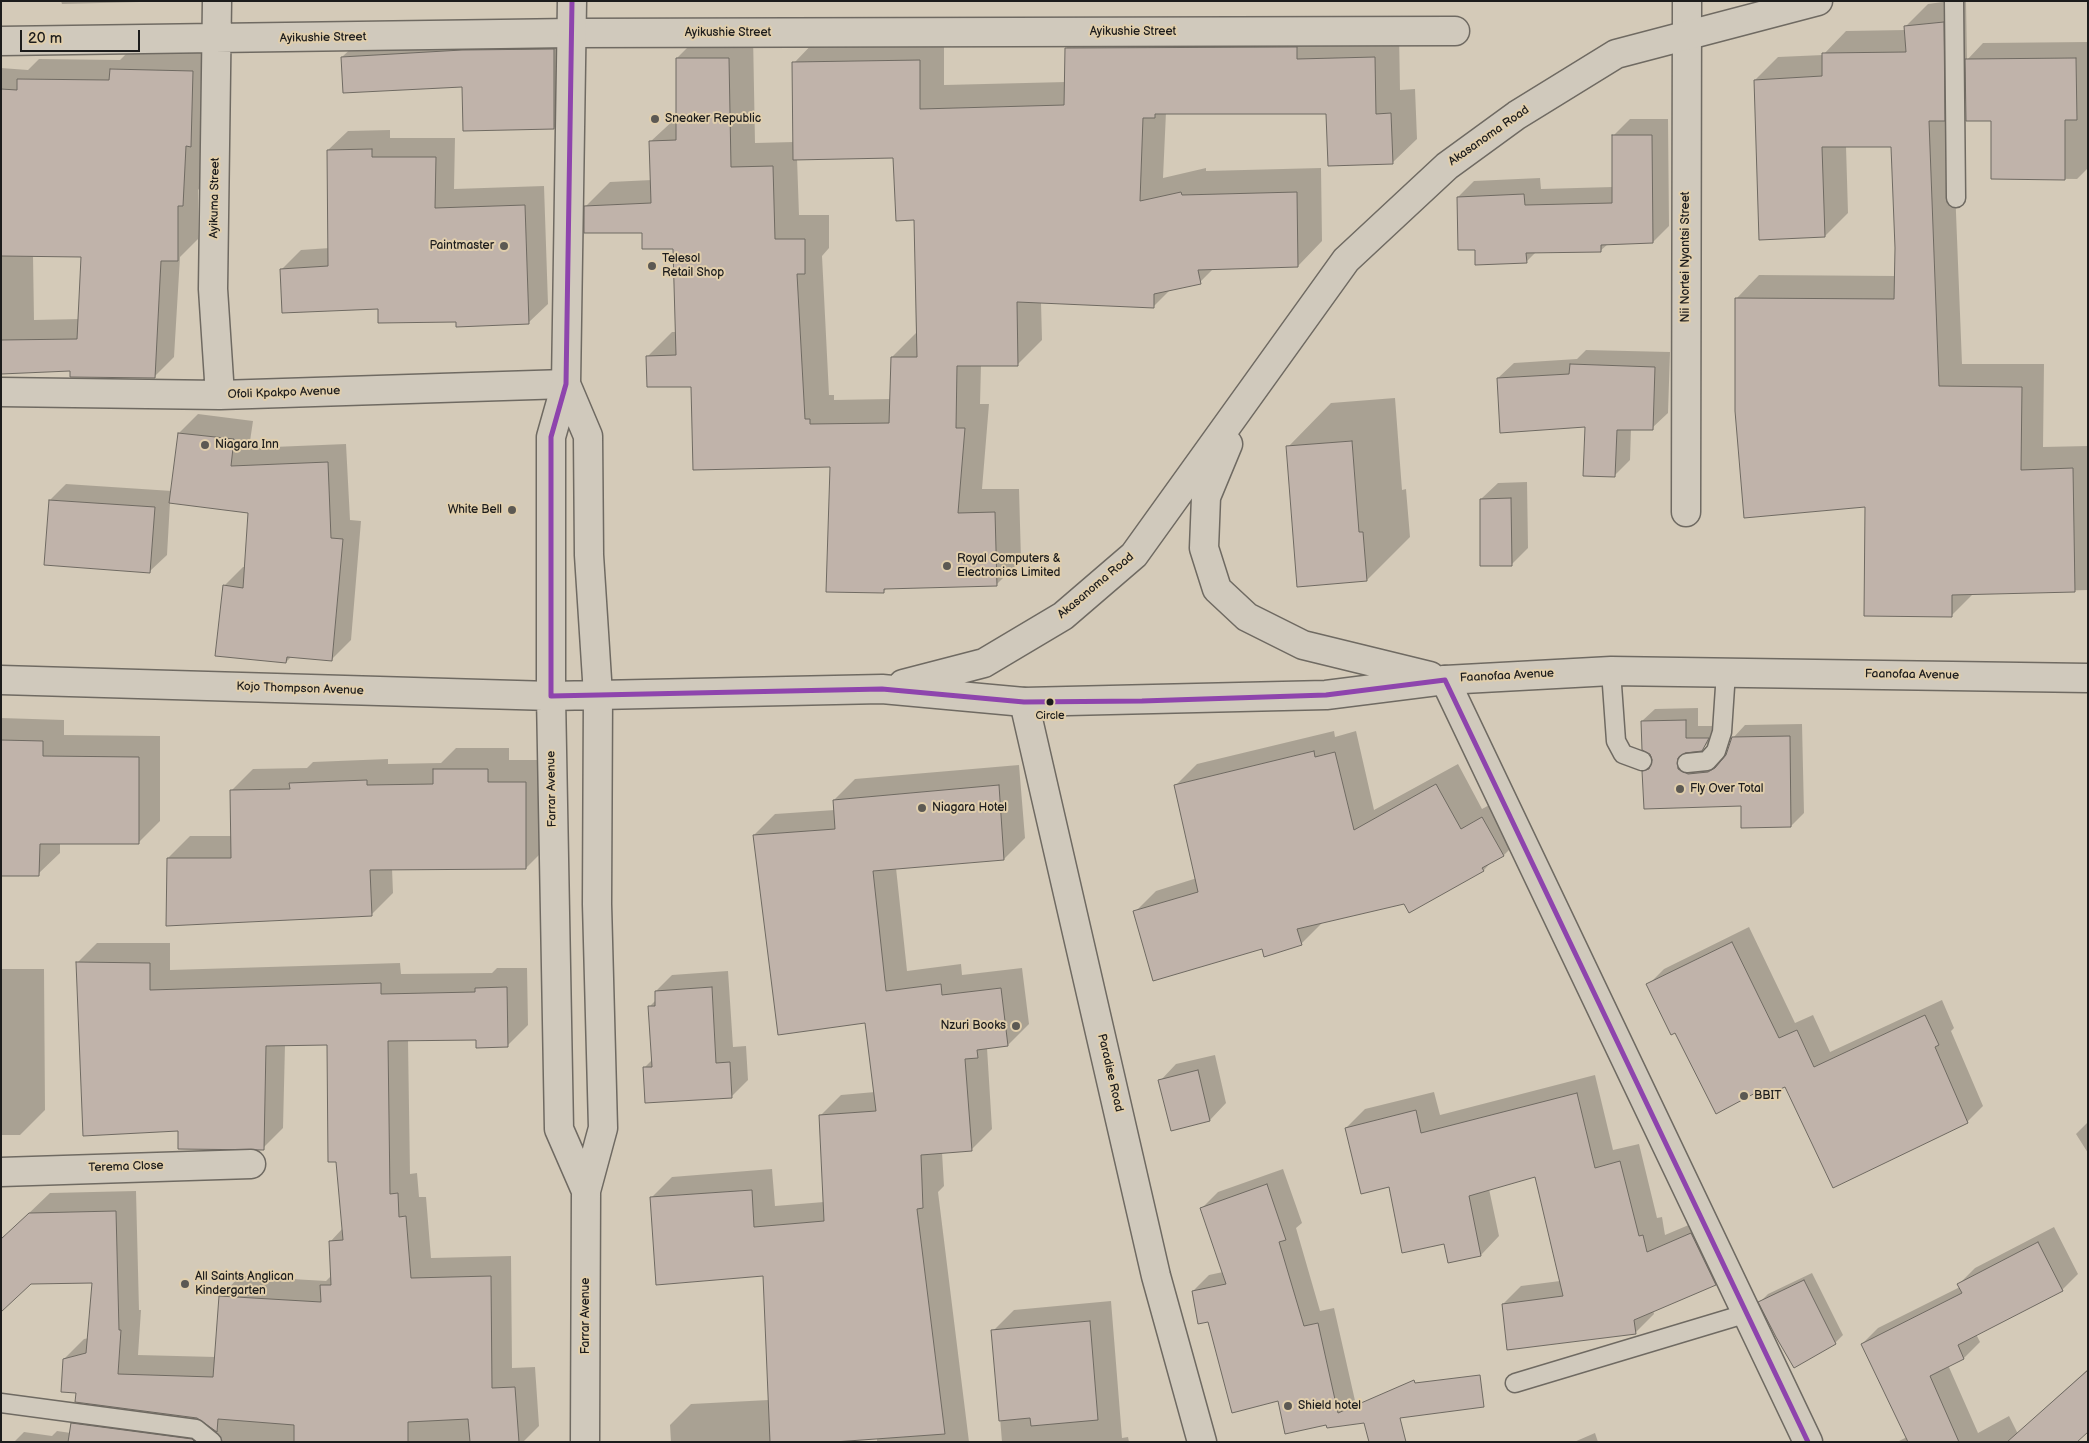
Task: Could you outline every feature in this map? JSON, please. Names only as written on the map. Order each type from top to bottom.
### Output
[{"type":"main road","name":"Ayikuma Street","points":[[217,1],[218,40],[213,289],[220,395]]},
{"type":"main road","name":"Farrar Avenue","points":[[572,1],[566,384],[551,436],[551,696],[559,1129],[586,1191]]},
{"type":"main road","name":"Nii Nortei Nyantsi Street","points":[[1686,512],[1687,1]]},
{"type":"main road","name":"Akasanoma Road","points":[[882,689],[984,663],[1063,616],[1134,555],[1346,260],[1447,166],[1517,115],[1616,54],[1818,1]]},
{"type":"main road","name":"Ayikushie Street","points":[[1,41],[218,40],[572,33],[1456,31]]},
{"type":"main road","name":"Farrar Avenue","points":[[566,384],[588,436],[589,555],[598,695],[597,904],[603,1128],[586,1191],[585,1442]]},
{"type":"main road","name":"Ofoli Kpakpo Avenue","points":[[1,392],[220,395],[566,384]]},
{"type":"main road","name":"Akasanoma Road","points":[[1247,398],[1206,497],[1204,548],[1217,589],[1247,617],[1303,645],[1445,680]]},
{"type":"main road","name":"Faanofaa Avenue","points":[[598,695],[882,689],[1024,702],[1326,695],[1445,680],[1611,671],[2088,678]]},
{"type":"main road","name":"Kojo Thompson Avenue","points":[[1,680],[551,696],[598,695]]},
{"type":"main road","points":[[1445,680],[1808,1442]]},
{"type":"main road","name":"Paradise Road","points":[[1024,702],[1156,1276],[1202,1442]]},
{"type":"main road","name":"Terema Close","points":[[1,1172],[251,1164]]},
{"type":"lane","points":[[1954,1],[1956,198]]},
{"type":"lane","points":[[1611,671],[1616,741],[1623,754],[1642,761]]},
{"type":"lane","points":[[1687,763],[1707,761],[1716,751],[1722,732],[1726,672]]},
{"type":"lane","points":[[1515,1383],[1748,1313]]},
{"type":"lane","points":[[1,1403],[196,1429],[212,1442]]},
{"type":"building","points":[[1944,22],[1945,121],[1929,121],[1939,386],[2022,387],[2021,470],[2073,468],[2075,592],[1952,595],[1952,617],[1864,616],[1865,507],[1744,518],[1735,411],[1735,298],[1894,299],[1895,248],[1891,147],[1822,147],[1825,237],[1759,240],[1754,80],[1822,76],[1822,53],[1906,52],[1904,26]]},
{"type":"building","points":[[1297,47],[1297,59],[1375,57],[1376,114],[1391,113],[1393,164],[1328,166],[1326,114],[1155,114],[1155,118],[1143,118],[1140,201],[1181,192],[1182,195],[1297,192],[1298,267],[1198,270],[1201,284],[1154,294],[1154,308],[1017,302],[1018,366],[957,366],[956,428],[965,428],[958,513],[995,512],[997,586],[884,589],[884,593],[826,592],[830,467],[693,470],[691,387],[647,387],[646,356],[676,355],[673,249],[642,249],[642,233],[584,233],[584,206],[651,203],[649,141],[676,140],[676,58],[729,58],[731,167],[773,166],[775,239],[805,239],[805,274],[797,274],[805,419],[810,419],[810,424],[889,423],[891,357],[917,357],[914,220],[896,221],[893,158],[793,160],[792,62],[920,60],[920,109],[1064,105],[1065,48]]},
{"type":"building","points":[[554,49],[554,129],[463,131],[462,87],[343,93],[341,57],[462,50]]},
{"type":"building","points":[[2076,58],[2077,120],[2065,120],[2065,180],[1991,179],[1991,121],[1966,121],[1965,59]]},
{"type":"building","points":[[110,69],[193,71],[191,147],[186,146],[183,206],[178,206],[178,261],[161,261],[155,378],[70,377],[70,371],[1,374],[1,340],[77,339],[81,257],[1,256],[1,89],[17,90],[17,79],[109,80]]},
{"type":"building","points":[[1612,135],[1652,135],[1653,243],[1601,245],[1601,252],[1526,253],[1527,263],[1475,265],[1475,250],[1458,250],[1457,197],[1524,194],[1525,205],[1612,203]]},
{"type":"building","points":[[372,149],[372,157],[436,157],[435,208],[525,205],[529,324],[456,327],[456,322],[378,323],[378,309],[282,313],[280,269],[328,266],[327,150]]},
{"type":"building","points":[[1570,364],[1655,367],[1653,430],[1617,430],[1615,477],[1583,476],[1585,427],[1500,433],[1497,378],[1569,374]]},
{"type":"building","points":[[178,433],[234,439],[231,466],[328,462],[331,538],[343,539],[332,661],[287,657],[286,663],[215,656],[223,585],[243,588],[248,513],[169,503]]},
{"type":"building","points":[[1352,441],[1359,532],[1363,532],[1367,581],[1297,587],[1286,446]]},
{"type":"building","points":[[1511,498],[1512,566],[1480,566],[1480,499]]},
{"type":"building","points":[[49,500],[155,507],[150,573],[44,565]]},
{"type":"building","points":[[1686,720],[1686,738],[1709,738],[1702,751],[1685,753],[1678,758],[1678,769],[1688,774],[1708,772],[1715,768],[1726,755],[1732,737],[1790,736],[1791,827],[1741,828],[1741,806],[1644,809],[1642,771],[1649,769],[1652,760],[1650,754],[1642,750],[1641,721]]},
{"type":"building","points":[[1,740],[43,741],[43,756],[139,757],[139,844],[40,844],[39,876],[1,876]]},
{"type":"building","points":[[1314,751],[1315,757],[1335,752],[1354,830],[1436,784],[1461,829],[1482,817],[1504,856],[1482,868],[1484,871],[1409,913],[1404,904],[1297,929],[1302,945],[1264,957],[1262,949],[1153,981],[1133,911],[1198,892],[1174,785]]},
{"type":"building","points":[[433,769],[488,769],[488,782],[526,782],[526,869],[370,870],[372,916],[166,926],[167,858],[231,858],[230,790],[290,789],[289,783],[367,780],[367,785],[433,784]]},
{"type":"building","points":[[999,785],[1004,860],[873,871],[886,991],[941,984],[942,995],[1001,988],[1008,1046],[977,1050],[978,1058],[965,1059],[972,1151],[921,1155],[923,1208],[917,1209],[945,1434],[834,1442],[770,1442],[763,1276],[656,1285],[650,1197],[752,1190],[754,1227],[824,1221],[819,1115],[876,1111],[865,1023],[778,1035],[753,835],[835,829],[833,800]]},
{"type":"building","points":[[1732,942],[1779,1038],[1797,1030],[1814,1067],[1925,1015],[1939,1045],[1935,1047],[1968,1123],[1833,1188],[1785,1087],[1762,1097],[1759,1091],[1716,1114],[1675,1033],[1671,1035],[1646,984]]},
{"type":"building","points":[[76,962],[150,963],[150,990],[381,983],[381,994],[475,992],[475,988],[507,987],[508,1047],[476,1048],[476,1040],[388,1041],[390,1194],[398,1193],[399,1217],[406,1216],[411,1278],[491,1276],[492,1388],[515,1387],[519,1442],[470,1442],[468,1419],[408,1422],[408,1442],[294,1442],[294,1425],[218,1419],[217,1432],[197,1418],[75,1402],[76,1393],[61,1392],[63,1359],[86,1353],[92,1283],[31,1284],[1,1312],[1,1239],[29,1213],[116,1211],[119,1330],[121,1330],[118,1374],[213,1377],[219,1296],[321,1302],[320,1285],[331,1285],[329,1241],[343,1240],[336,1162],[328,1162],[327,1045],[266,1046],[264,1150],[178,1149],[178,1131],[83,1136]]},
{"type":"building","points":[[712,987],[716,1063],[730,1062],[732,1098],[645,1103],[643,1067],[652,1067],[648,1006],[655,1006],[655,991]]},
{"type":"building","points":[[1198,1070],[1210,1121],[1171,1131],[1158,1080]]},
{"type":"building","points":[[1577,1093],[1595,1168],[1620,1161],[1639,1236],[1643,1235],[1647,1252],[1691,1233],[1716,1285],[1634,1320],[1636,1334],[1507,1350],[1502,1304],[1563,1296],[1535,1177],[1469,1196],[1481,1256],[1448,1263],[1444,1244],[1402,1253],[1389,1187],[1361,1194],[1345,1128],[1416,1110],[1421,1133]]},
{"type":"building","points":[[1267,1184],[1286,1240],[1279,1242],[1304,1326],[1318,1323],[1338,1413],[1414,1380],[1415,1383],[1480,1375],[1484,1407],[1400,1418],[1406,1442],[1369,1442],[1364,1423],[1327,1428],[1326,1425],[1285,1434],[1278,1401],[1232,1413],[1208,1322],[1198,1324],[1192,1291],[1226,1284],[1200,1208]]},
{"type":"building","points":[[2038,1242],[2063,1291],[1958,1345],[1964,1359],[1930,1376],[1959,1442],[1908,1442],[1861,1344],[1962,1293],[1957,1284]]},
{"type":"building","points":[[1804,1280],[1836,1344],[1794,1368],[1758,1302]]},
{"type":"building","points":[[1090,1321],[1098,1420],[1031,1426],[1030,1418],[999,1421],[991,1330]]},
{"type":"building","points":[[2088,1370],[2088,1432],[2077,1442],[2007,1442]]},
{"type":"building","points":[[71,1423],[192,1439],[195,1442],[68,1442]]},
{"type":"transit line","points":[[572,1],[566,384],[551,437],[551,696],[882,689],[1024,702],[1142,701],[1326,695],[1445,680],[1808,1442]]},
{"type":"place","name":"Sneaker Republic","points":[[655,119]]},
{"type":"place","name":"Paintmaster","points":[[504,246]]},
{"type":"place","name":"Telesol Retail Shop","points":[[652,266]]},
{"type":"place","name":"Niagara Inn","points":[[205,445]]},
{"type":"place","name":"White Bell","points":[[512,510]]},
{"type":"place","name":"Royal Computers & Electronics Limited","points":[[947,566]]},
{"type":"place","name":"Circle","points":[[1050,702]]},
{"type":"place","name":"Fly Over Total","points":[[1680,789]]},
{"type":"place","name":"Niagara Hotel","points":[[922,808]]},
{"type":"place","name":"Nzuri Books","points":[[1016,1026]]},
{"type":"place","name":"BBIT","points":[[1744,1096]]},
{"type":"place","name":"All Saints Anglican Kindergarten","points":[[185,1284]]},
{"type":"place","name":"Shield hotel","points":[[1288,1406]]}]
